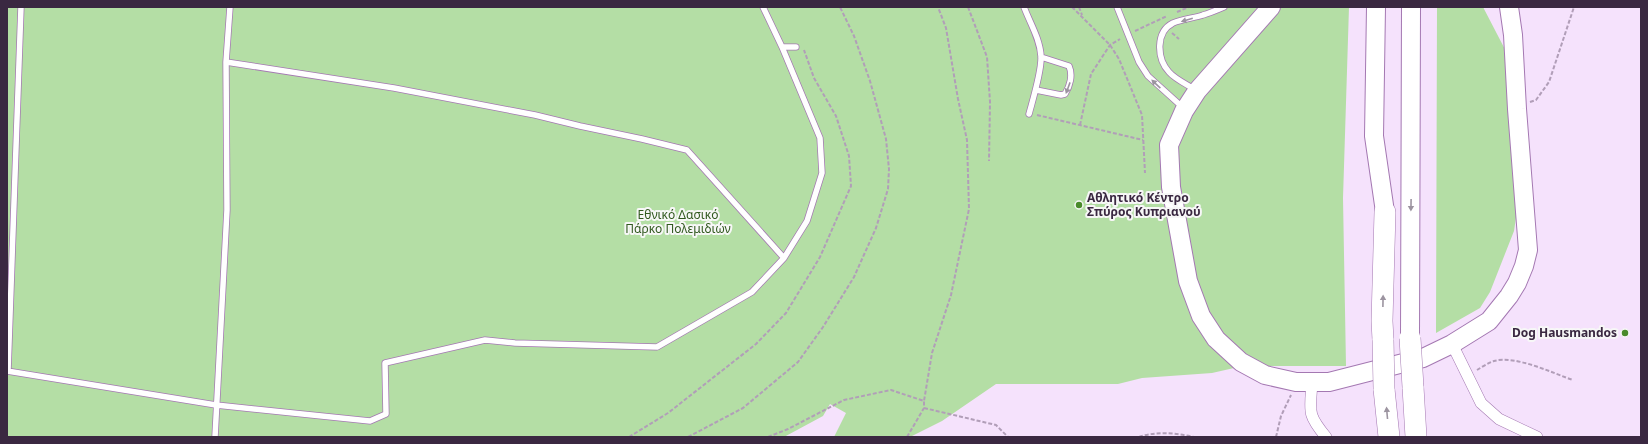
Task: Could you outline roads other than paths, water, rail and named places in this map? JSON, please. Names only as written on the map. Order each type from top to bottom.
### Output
[{"type":"highway","points":[[1385,212],[1382,321],[1384,389],[1389,437]]},
{"type":"highway","points":[[1410,338],[1416,437]]},
{"type":"main road","points":[[1271,7],[1197,91],[1184,111],[1169,145],[1171,187],[1188,281],[1201,316],[1216,340],[1241,362],[1265,375],[1304,382],[1329,382],[1423,358],[1452,344],[1488,321],[1509,296],[1524,266],[1528,250],[1513,35],[1509,7]]},
{"type":"main road","points":[[1376,7],[1374,136],[1385,212]]},
{"type":"main road","points":[[1385,212],[1387,7]]},
{"type":"main road","points":[[1410,7],[1410,338]]},
{"type":"main road","points":[[1411,166],[1418,7]]},
{"type":"street","points":[[1452,344],[1481,403],[1499,419],[1537,437]]},
{"type":"street","points":[[1304,382],[1313,421],[1326,437]]},
{"type":"lane","points":[[21,7],[7,371],[216,405],[370,421],[386,414],[385,363],[486,340],[515,343],[657,347],[752,292],[784,258],[807,221],[822,173],[820,138],[782,47],[763,7]]},
{"type":"lane","points":[[215,437],[227,210],[226,62],[230,7]]},
{"type":"lane","points":[[1024,7],[1037,38],[1041,57],[1036,90],[1029,114]]},
{"type":"lane","points":[[1117,7],[1139,62],[1148,76],[1184,111]]},
{"type":"lane","points":[[1197,91],[1169,73],[1164,66],[1161,57],[1160,44],[1163,35],[1173,24],[1204,15],[1224,7]]},
{"type":"lane","points":[[782,47],[796,47]]},
{"type":"lane","points":[[1036,90],[1061,95],[1065,94],[1068,90],[1072,72],[1069,66],[1041,57]]},
{"type":"lane","points":[[226,62],[394,88],[535,115],[580,126],[642,138],[687,150],[784,258]]},
{"type":"place","name":"Αθλητικό Κέντρο Σπύρος Κυπριανού","points":[[1079,205]]},
{"type":"place","name":"Dog Hausmandos","points":[[1625,333]]},
{"type":"park label","name":"Εθνικό Δασικό Πάρκο Πολεμιδιών","points":[[678,222]]}]
